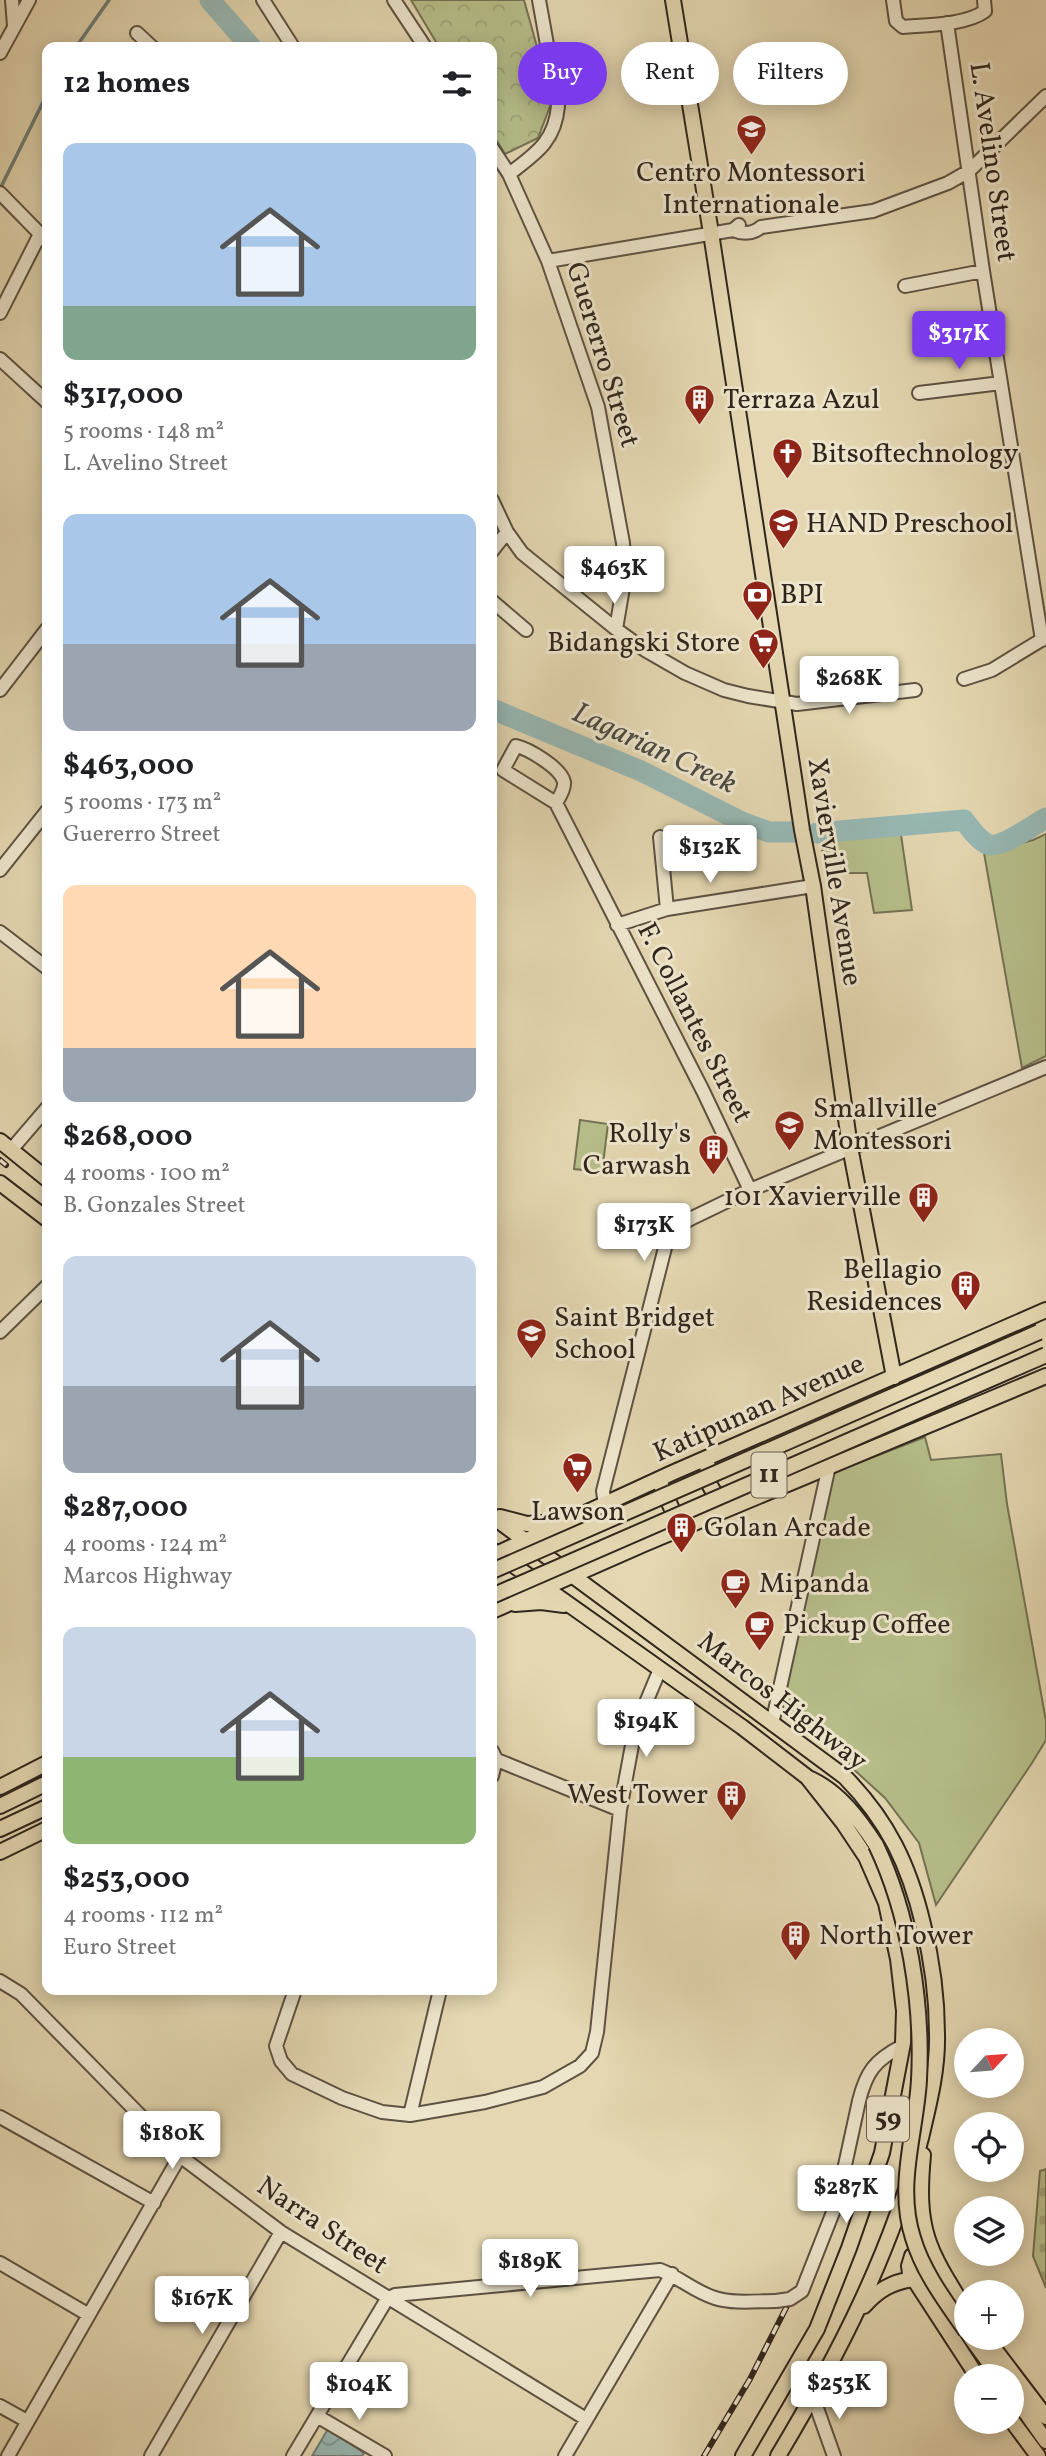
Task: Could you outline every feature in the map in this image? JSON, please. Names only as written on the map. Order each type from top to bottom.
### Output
[{"type":"main road","name":"Xavierville Avenue","points":[[673,0],[802,830],[813,886],[850,1147],[894,1377]]},
{"type":"main road","points":[[6,1146],[42,1175]]},
{"type":"main road","points":[[0,1183],[42,1215]]},
{"type":"main road","name":"Katipunan Avenue","points":[[497,1551],[1046,1310]]},
{"type":"main road","name":"Katipunan Avenue","points":[[497,1569],[1043,1331]]},
{"type":"main road","name":"11","points":[[497,1603],[1046,1354]]},
{"type":"main road","name":"11","points":[[497,1603],[572,1575],[1046,1376]]},
{"type":"main road","points":[[717,1454],[708,1464],[710,1489],[727,1503],[740,1504]]},
{"type":"main road","points":[[658,1479],[680,1529]]},
{"type":"main road","points":[[497,1516],[527,1524],[571,1520]]},
{"type":"main road","name":"59","points":[[497,1518],[572,1575]]},
{"type":"main road","name":"59","points":[[497,1556],[542,1587]]},
{"type":"main road","name":"Marcos Highway","points":[[572,1575],[845,1777],[866,1799],[900,1853],[914,1885],[929,1947],[937,2036],[934,2076],[913,2169],[872,2280],[813,2397],[778,2456]]},
{"type":"main road","name":"Marcos Highway","points":[[542,1587],[742,1727],[807,1777],[866,1857],[886,1903],[898,1959],[904,2011],[902,2046],[882,2153],[817,2329],[743,2456]]},
{"type":"main road","points":[[497,1604],[541,1602],[569,1606]]},
{"type":"main road","points":[[0,1787],[42,1766]]},
{"type":"main road","points":[[807,1777],[822,1784],[857,1816],[876,1845],[897,1898],[910,1956],[918,2022],[919,2081],[908,2157],[906,2201],[913,2238],[931,2278],[954,2313]]},
{"type":"main road","points":[[0,1806],[42,1785]]},
{"type":"main road","points":[[0,1829],[42,1809]]},
{"type":"main road","points":[[0,1852],[42,1831]]},
{"type":"main road","points":[[927,2112],[921,2211],[926,2240],[936,2264],[954,2292]]},
{"type":"main road","points":[[936,2264],[920,2253],[912,2256],[909,2266],[913,2279],[969,2364]]},
{"type":"main road","points":[[850,2322],[871,2298],[886,2286],[913,2279]]},
{"type":"main road","points":[[995,2350],[1046,2417]]},
{"type":"main road","points":[[1024,2410],[1046,2441]]},
{"type":"main road","points":[[1022,2434],[1038,2456]]},
{"type":"street","points":[[12,0],[14,26]]},
{"type":"street","points":[[0,53],[29,0]]},
{"type":"street","points":[[263,0],[290,42]]},
{"type":"street","points":[[394,0],[422,42]]},
{"type":"street","points":[[509,174],[539,151],[557,122],[558,106],[539,0]]},
{"type":"street","points":[[892,0],[896,21],[901,26],[947,23],[983,13],[984,0]]},
{"type":"street","name":"L. Avelino Street","points":[[947,23],[983,271],[1044,639]]},
{"type":"street","points":[[137,33],[147,42]]},
{"type":"street","points":[[548,261],[711,233],[756,231],[761,227],[873,211],[948,183],[969,171],[1046,96]]},
{"type":"street","name":"Guererro Street","points":[[497,156],[509,174],[548,261],[598,407],[623,543],[625,576],[616,629]]},
{"type":"street","points":[[0,193],[42,235]]},
{"type":"street","points":[[0,313],[42,240]]},
{"type":"street","points":[[905,286],[983,271]]},
{"type":"street","points":[[0,359],[42,397]]},
{"type":"street","points":[[919,394],[1001,383]]},
{"type":"street","points":[[497,511],[507,532],[522,553],[616,629],[655,656],[724,690],[797,704],[915,690]]},
{"type":"street","points":[[497,545],[507,532]]},
{"type":"street","points":[[497,605],[526,630]]},
{"type":"street","points":[[0,690],[42,635]]},
{"type":"street","points":[[964,679],[992,670],[1044,639]]},
{"type":"street","name":"F. Collantes Street","points":[[556,803],[564,781],[547,762],[516,746],[503,770],[556,803],[704,1091],[750,1189]]},
{"type":"street","points":[[0,870],[42,817]]},
{"type":"street","points":[[660,837],[667,909]]},
{"type":"street","points":[[617,925],[667,909],[813,886]]},
{"type":"street","points":[[0,932],[42,964]]},
{"type":"street","points":[[605,1504],[603,1491],[668,1236],[688,1220],[750,1189],[1046,1067]]},
{"type":"street","points":[[6,1146],[42,1113]]},
{"type":"street","points":[[0,1332],[42,1291]]},
{"type":"street","points":[[772,1724],[829,1466]]},
{"type":"street","points":[[293,1995],[276,2046],[281,2061],[292,2074],[352,2102],[382,2112],[410,2115],[485,2102],[542,2087],[580,2066],[592,2053],[597,2032],[620,1810],[635,1729],[660,1670]]},
{"type":"street","points":[[497,1758],[620,1810]]},
{"type":"street","name":"Narra Street","points":[[0,1981],[21,1994],[180,2156],[281,2232],[387,2299],[395,2295],[660,2270],[712,2297],[727,2301],[790,2299],[802,2291],[837,2202],[863,2083],[872,2067],[886,2054],[902,2046]]},
{"type":"street","points":[[410,2115],[439,1995]]},
{"type":"street","points":[[0,2117],[154,2203]]},
{"type":"street","points":[[8,2456],[180,2156]]},
{"type":"street","points":[[151,2456],[281,2232]]},
{"type":"street","points":[[0,2263],[89,2315]]},
{"type":"street","points":[[565,2456],[678,2277]]},
{"type":"street","points":[[293,2456],[387,2299],[586,2419]]},
{"type":"street","points":[[813,2397],[834,2456]]},
{"type":"street","points":[[0,2406],[27,2421]]},
{"type":"street","points":[[317,2416],[385,2456]]},
{"type":"green space","points":[[411,0],[524,0],[536,42],[518,42],[518,105],[550,105],[538,138],[505,154],[497,141],[497,42],[436,42]]},
{"type":"green space","points":[[900,828],[912,910],[874,913],[867,873],[826,873],[820,836]]},
{"type":"green space","points":[[1046,834],[1046,1056],[1022,1068],[984,853]]},
{"type":"green space","points":[[580,1120],[608,1124],[602,1172],[574,1169]]},
{"type":"green space","points":[[925,1437],[931,1460],[1001,1454],[1007,1504],[1046,1721],[1046,1740],[936,1905],[919,1843],[885,1798],[850,1766],[848,1755],[777,1709],[832,1473]]},
{"type":"green space","points":[[1046,2169],[1046,2288],[1033,2256],[1040,2171]]},
{"type":"water","points":[[328,2429],[364,2453],[362,2456],[312,2456]]},
{"type":"waterway","points":[[80,42],[109,0]]},
{"type":"waterway","name":"Lagarian Creek","points":[[210,0],[247,42]]},
{"type":"waterway","points":[[0,189],[42,104]]},
{"type":"waterway","name":"Lagarian Creek","points":[[497,711],[641,771],[744,823],[769,832],[794,832]]},
{"type":"waterway","name":"Lagarian Creek","points":[[817,833],[964,820],[980,839],[993,845],[1008,840],[1046,818]]},
{"type":"railway","points":[[0,1160],[6,1165]]},
{"type":"railway","points":[[704,2456],[750,2379],[787,2306]]},
{"type":"place","name":"Centro Montessori Internationale","points":[[751,156]]},
{"type":"place","name":"Terraza Azul","points":[[700,427]]},
{"type":"place","name":"Bitsoftechnology","points":[[788,481]]},
{"type":"place","name":"HAND Preschool","points":[[783,551]]},
{"type":"place","name":"BPI","points":[[757,622]]},
{"type":"place","name":"Bidangski Store","points":[[763,670]]},
{"type":"place","name":"Smallville Montessori","points":[[790,1152]]},
{"type":"place","name":"Rolly's Carwash","points":[[714,1177]]},
{"type":"place","name":"101 Xavierville","points":[[924,1224]]},
{"type":"place","name":"Bellagio Residences","points":[[965,1313]]},
{"type":"place","name":"Saint Bridget School","points":[[531,1361]]},
{"type":"place","name":"Lawson","points":[[578,1495]]},
{"type":"place","name":"Golan Arcade","points":[[681,1555]]},
{"type":"place","name":"Mipanda","points":[[736,1611]]},
{"type":"place","name":"Pickup Coffee","points":[[760,1652]]},
{"type":"place","name":"West Tower","points":[[731,1822]]},
{"type":"place","name":"North Tower","points":[[796,1963]]}]
